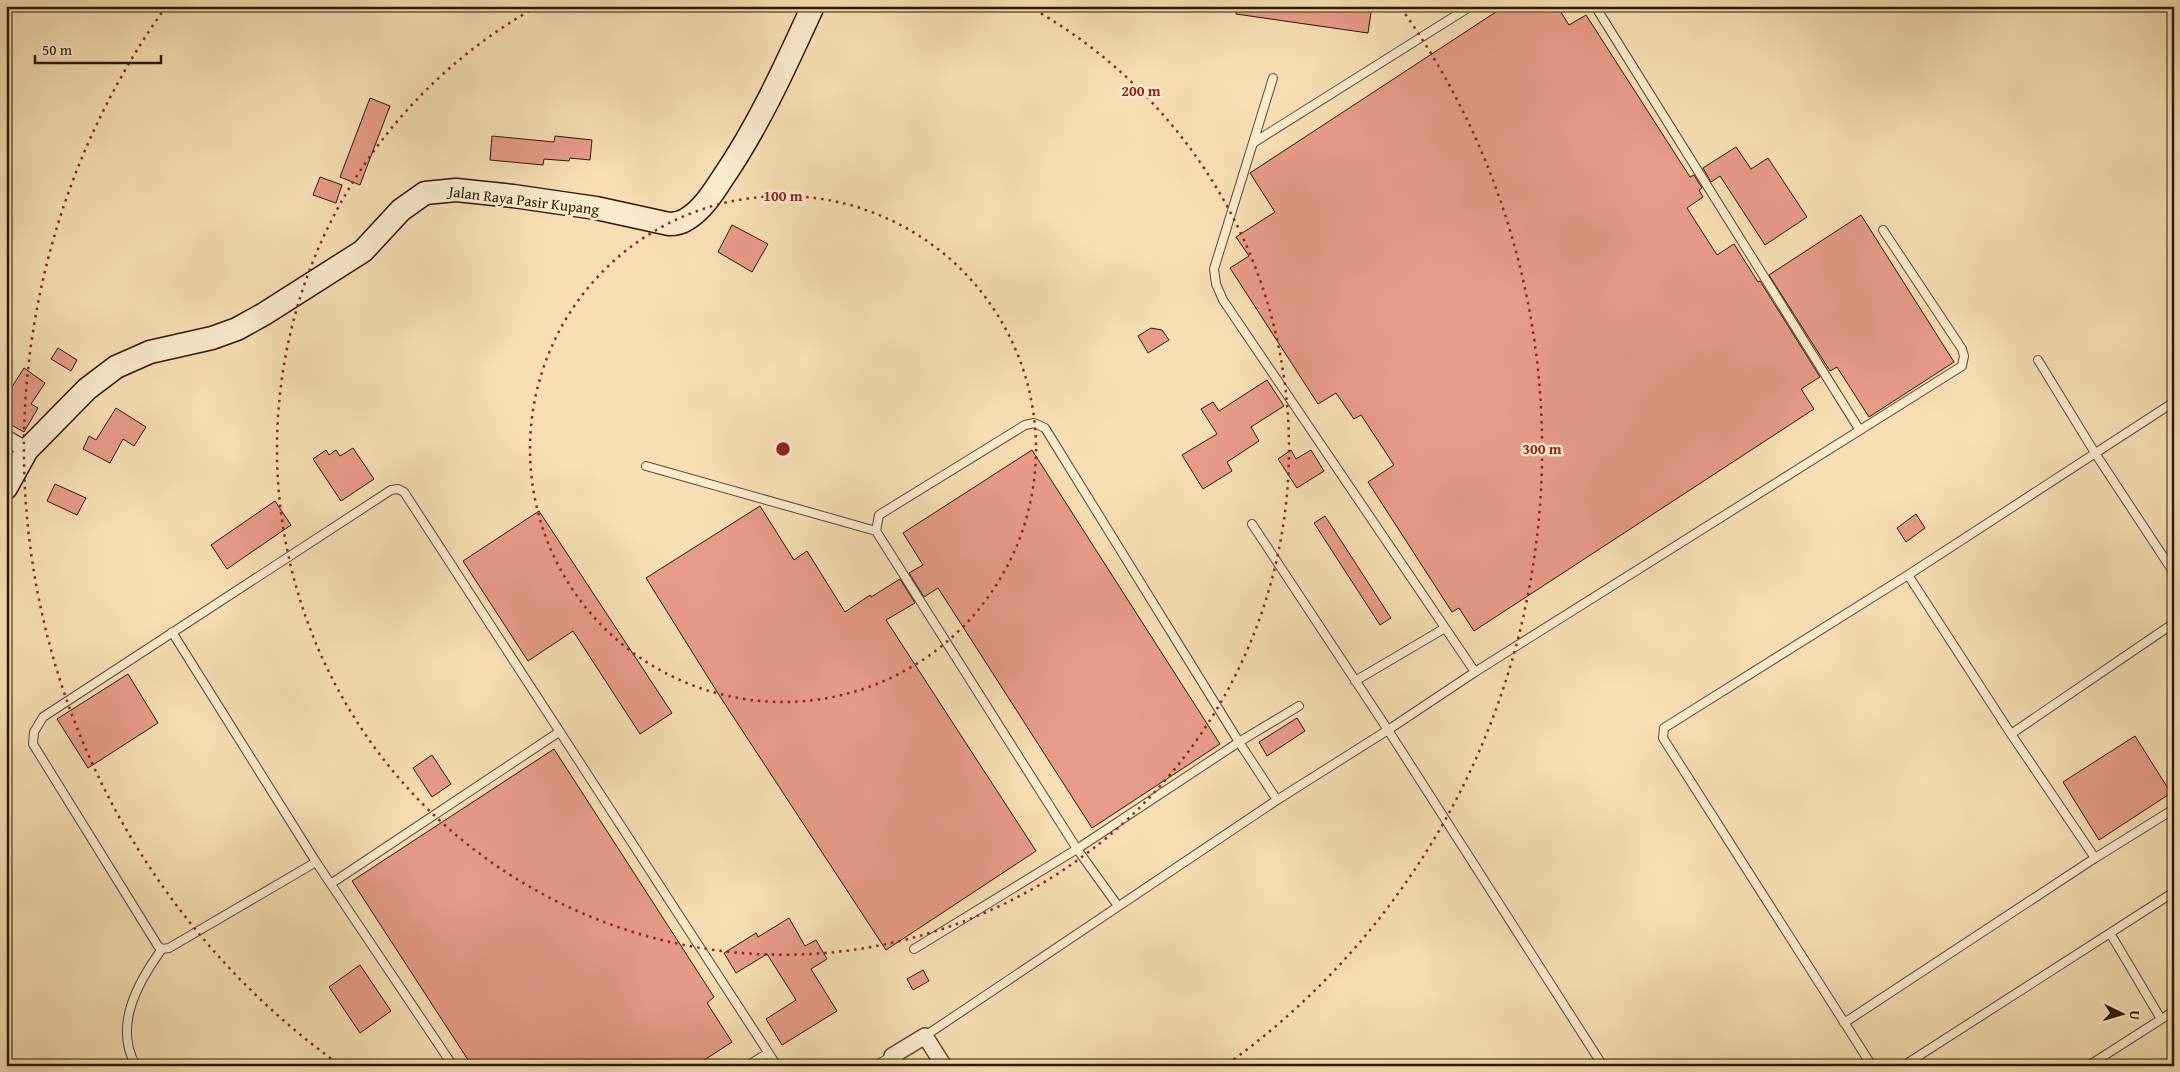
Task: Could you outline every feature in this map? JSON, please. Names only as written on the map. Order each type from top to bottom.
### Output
[{"type":"street","name":"Jalan Raya Pasir Kupang","points":[[6,488],[27,450],[80,396],[116,367],[150,352],[212,338],[237,329],[264,314],[363,251],[401,210],[425,193],[456,190],[513,196],[596,208],[669,224],[677,224],[689,218],[716,189],[739,155],[760,117],[813,6]]},
{"type":"street","points":[[6,438],[27,450]]},
{"type":"street","points":[[895,1061],[924,1036],[944,1066]]},
{"type":"lane","points":[[1253,143],[1471,6]]},
{"type":"lane","points":[[1595,6],[1859,429]]},
{"type":"lane","points":[[1273,78],[1214,269],[1216,284],[1223,300],[1475,672]]},
{"type":"lane","points":[[924,1036],[1277,800],[1475,672],[1962,366],[1964,356],[1962,349],[1883,230]]},
{"type":"lane","points":[[2038,360],[2095,453],[2174,573]]},
{"type":"lane","points":[[1872,1066],[1662,734],[1664,728],[1908,574],[2174,402]]},
{"type":"lane","points":[[876,531],[879,515],[1025,425],[1034,423],[1045,428],[1239,742],[1277,800]]},
{"type":"lane","points":[[646,466],[876,531],[1077,849],[1118,906]]},
{"type":"lane","points":[[316,862],[169,948],[162,949],[158,946],[33,744],[34,732],[43,717],[391,490],[398,488],[404,492],[777,1066]]},
{"type":"lane","points":[[1252,524],[1388,730],[1603,1066]]},
{"type":"lane","points":[[1908,574],[2011,734],[2095,858]]},
{"type":"lane","points":[[2011,734],[2174,623]]},
{"type":"lane","points":[[1355,681],[1445,628]]},
{"type":"lane","points":[[172,632],[316,862],[332,883],[453,1066]]},
{"type":"lane","points":[[914,949],[1077,849],[1239,742],[1299,706]]},
{"type":"lane","points":[[332,883],[559,732]]},
{"type":"lane","points":[[1844,1023],[2095,858],[2174,809]]},
{"type":"lane","points":[[1903,1066],[2174,892]]},
{"type":"lane","points":[[2110,933],[2161,1019]]},
{"type":"lane","points":[[136,1066],[128,1044],[127,1028],[130,1012],[139,984],[162,949]]},
{"type":"lane","points":[[2088,1066],[2174,1011]]},
{"type":"lane","points":[[747,1066],[768,1053]]},
{"type":"lane","points":[[875,1066],[895,1061]]},
{"type":"building","points":[[1237,6],[1372,6],[1368,33],[1236,14]]},
{"type":"building","points":[[1505,6],[1557,6],[1569,25],[1586,15],[1690,177],[1694,175],[1702,188],[1699,190],[1703,197],[1687,208],[1717,255],[1734,244],[1758,282],[1760,281],[1820,377],[1801,389],[1814,409],[1474,631],[1459,608],[1452,612],[1368,482],[1394,465],[1361,415],[1354,419],[1336,393],[1318,404],[1230,268],[1249,256],[1236,237],[1275,212],[1250,173]]},
{"type":"building","points":[[370,98],[390,106],[360,185],[340,177]]},
{"type":"building","points":[[492,136],[554,142],[555,136],[592,140],[590,160],[570,158],[569,161],[544,159],[543,165],[490,160]]},
{"type":"building","points":[[1736,147],[1751,169],[1768,158],[1807,217],[1765,245],[1720,176],[1711,182],[1703,168]]},
{"type":"building","points":[[320,177],[342,185],[336,203],[313,195]]},
{"type":"building","points":[[1861,215],[1954,362],[1869,417],[1837,367],[1830,371],[1769,275]]},
{"type":"building","points":[[732,225],[768,244],[752,272],[718,252]]},
{"type":"building","points":[[1151,328],[1162,330],[1169,340],[1148,353],[1138,336]]},
{"type":"building","points":[[58,348],[77,360],[71,371],[51,359]]},
{"type":"building","points":[[24,368],[45,383],[31,404],[38,408],[24,432],[6,422],[6,396]]},
{"type":"building","points":[[1267,380],[1284,406],[1251,427],[1259,441],[1227,462],[1232,471],[1203,489],[1182,455],[1217,434],[1201,409],[1213,402],[1219,411]]},
{"type":"building","points":[[116,408],[146,427],[134,446],[123,439],[110,463],[83,449],[89,436],[96,440]]},
{"type":"building","points":[[353,448],[374,479],[341,501],[313,459],[326,450],[329,455],[336,450],[340,456]]},
{"type":"building","points":[[1032,450],[1220,744],[1092,828],[938,588],[924,597],[909,573],[923,565],[903,533]]},
{"type":"building","points":[[1291,450],[1296,459],[1311,450],[1324,471],[1297,488],[1278,459]]},
{"type":"building","points":[[55,484],[86,498],[77,515],[47,501]]},
{"type":"building","points":[[275,501],[291,525],[227,569],[211,545]]},
{"type":"building","points":[[760,506],[794,560],[807,551],[845,612],[870,595],[871,597],[900,579],[915,603],[886,620],[1036,851],[886,950],[719,695],[646,578]]},
{"type":"building","points":[[539,511],[672,713],[640,734],[573,631],[528,661],[463,561]]},
{"type":"building","points":[[1916,514],[1925,528],[1906,542],[1897,528]]},
{"type":"building","points":[[1325,516],[1391,618],[1380,625],[1314,523]]},
{"type":"building","points":[[128,674],[158,723],[88,768],[57,719]]},
{"type":"building","points":[[1297,718],[1305,731],[1267,756],[1259,742]]},
{"type":"building","points":[[2135,736],[2171,793],[2099,840],[2063,782]]},
{"type":"building","points":[[554,749],[714,997],[707,1003],[732,1042],[695,1066],[472,1066],[352,881]]},
{"type":"building","points":[[432,755],[451,784],[432,797],[413,768]]},
{"type":"building","points":[[789,918],[805,946],[816,940],[827,959],[811,969],[837,1011],[782,1045],[766,1019],[796,1000],[767,954],[736,973],[724,953],[756,933],[758,937]]},
{"type":"building","points":[[360,965],[391,1011],[360,1033],[329,987]]},
{"type":"building","points":[[923,970],[929,981],[913,990],[907,979]]}]
